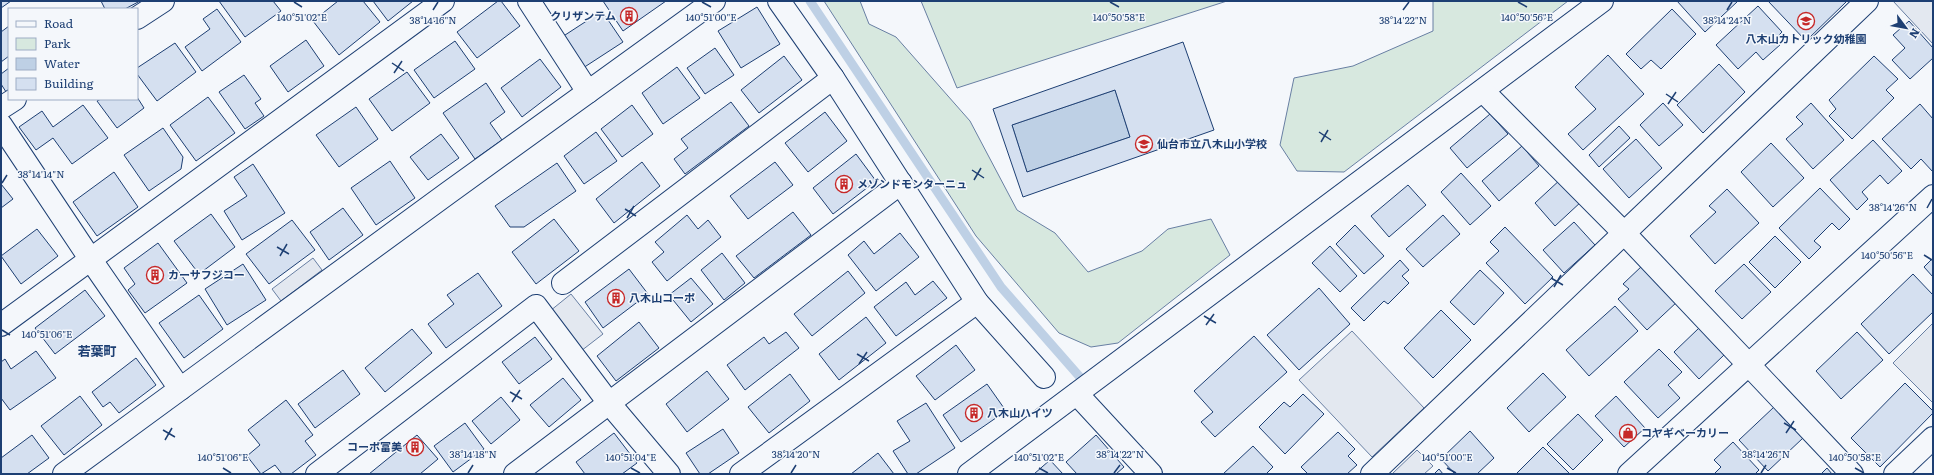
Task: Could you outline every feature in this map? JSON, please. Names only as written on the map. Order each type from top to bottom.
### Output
[{"type":"street","points":[[138,17],[163,1]]},
{"type":"street","points":[[1,326],[443,1]]},
{"type":"street","points":[[529,1],[588,92]]},
{"type":"street","points":[[64,474],[714,1]]},
{"type":"street","points":[[779,1],[833,78],[977,302],[1044,377]]},
{"type":"street","points":[[969,474],[1602,1]]},
{"type":"street","points":[[1372,474],[1625,234],[1867,1]]},
{"type":"street","points":[[563,283],[833,78]]},
{"type":"street","points":[[1483,91],[1625,234],[1852,474]]},
{"type":"street","points":[[14,100],[2,123],[91,260],[180,389]]},
{"type":"street","points":[[515,474],[901,183]]},
{"type":"street","points":[[1629,474],[1933,196]]},
{"type":"street","points":[[741,474],[977,302]]},
{"type":"street","points":[[318,474],[536,306],[609,403],[669,474]]},
{"type":"street","points":[[1077,394],[1151,474]]},
{"type":"street","points":[[1895,474],[1933,438]]},
{"type":"green space","points":[[824,1],[860,1],[869,24],[896,37],[970,121],[1017,210],[1055,233],[1088,272],[1142,251],[1168,229],[1211,219],[1230,255],[1118,343],[1091,347],[1059,333],[976,236]]},
{"type":"green space","points":[[921,1],[1227,1],[957,88]]},
{"type":"green space","points":[[1433,1],[1568,1],[1344,172],[1297,171],[1280,145],[1294,78],[1353,66],[1433,31]]},
{"type":"shaded area","points":[[1893,1],[1933,1],[1933,44]]},
{"type":"shaded area","points":[[313,258],[322,270],[281,301],[272,289]]},
{"type":"shaded area","points":[[571,294],[603,334],[581,351],[550,311]]},
{"type":"shaded area","points":[[1933,323],[1933,403],[1893,363]]},
{"type":"shaded area","points":[[1352,331],[1424,408],[1372,457],[1299,380]]},
{"type":"shaded area","points":[[1417,450],[1433,466],[1424,474],[1392,474]]},
{"type":"water","points":[[1115,90],[1130,137],[1027,172],[1012,125]]},
{"type":"building","points":[[1,1],[11,1],[1,8]]},
{"type":"building","points":[[101,1],[140,1],[127,8],[104,8]]},
{"type":"building","points":[[219,1],[273,1],[281,11],[245,37]]},
{"type":"building","points":[[338,1],[363,1],[380,22],[339,55],[313,21]]},
{"type":"building","points":[[373,1],[413,1],[388,21]]},
{"type":"building","points":[[498,1],[501,1],[520,26],[477,58],[457,32]]},
{"type":"building","name":"クリザンテム","points":[[603,1],[666,1],[623,31]]},
{"type":"building","points":[[1677,1],[1738,1],[1705,32]]},
{"type":"building","name":"八木山カトリック幼稚園","points":[[1768,1],[1847,1],[1806,41]]},
{"type":"building","points":[[1758,6],[1782,32],[1776,38],[1781,44],[1763,60],[1756,52],[1738,69],[1716,45]]},
{"type":"building","points":[[757,7],[780,44],[741,68],[718,31]]},
{"type":"building","points":[[217,9],[241,42],[202,71],[185,47],[210,29],[203,19]]},
{"type":"building","points":[[1672,9],[1696,34],[1661,69],[1651,60],[1641,69],[1626,54]]},
{"type":"building","points":[[602,11],[623,42],[583,68],[562,37]]},
{"type":"building","points":[[1909,21],[1933,48],[1933,58],[1910,79],[1892,60],[1905,48],[1893,35]]},
{"type":"building","points":[[8,27],[8,57],[1,62],[1,32]]},
{"type":"building","points":[[306,40],[324,66],[288,92],[270,66]]},
{"type":"building","points":[[455,41],[475,69],[434,98],[414,70]]},
{"type":"building","points":[[1183,42],[1214,130],[1023,197],[993,109]],"holes":[[[1115,90],[1130,137],[1027,172],[1012,125]]]},
{"type":"building","points":[[175,43],[196,72],[157,101],[138,75],[138,67]]},
{"type":"building","points":[[715,48],[734,75],[705,94],[687,68]]},
{"type":"building","points":[[1608,55],[1644,94],[1583,150],[1568,134],[1596,109],[1575,87]]},
{"type":"building","points":[[784,56],[802,80],[759,113],[741,90]]},
{"type":"building","points":[[1874,56],[1898,79],[1886,90],[1894,98],[1852,139],[1829,116],[1836,109],[1829,100]]},
{"type":"building","points":[[540,59],[561,87],[522,117],[501,88]]},
{"type":"building","points":[[1719,64],[1745,92],[1703,133],[1677,105]]},
{"type":"building","points":[[677,67],[700,98],[663,124],[642,93]]},
{"type":"building","points":[[8,69],[8,95],[1,84],[1,74]]},
{"type":"building","points":[[407,72],[430,103],[392,131],[369,99]]},
{"type":"building","points":[[244,75],[261,99],[255,103],[264,116],[245,129],[219,92]]},
{"type":"building","points":[[486,83],[505,112],[490,123],[502,140],[475,159],[443,113]]},
{"type":"building","points":[[208,97],[235,133],[196,161],[170,125]]},
{"type":"building","points":[[138,99],[144,108],[117,128],[97,101],[138,100]]},
{"type":"building","points":[[731,102],[749,126],[685,174],[674,159],[688,148],[681,139]]},
{"type":"building","points":[[1663,103],[1683,125],[1659,146],[1640,125]]},
{"type":"building","points":[[1811,103],[1844,140],[1813,169],[1786,139],[1803,124],[1796,117]]},
{"type":"building","points":[[1920,104],[1933,119],[1933,172],[1921,159],[1911,169],[1882,139]]},
{"type":"building","points":[[83,105],[108,138],[72,164],[53,138],[36,150],[19,127],[42,111],[53,127]]},
{"type":"building","points":[[632,105],[653,134],[622,157],[601,129]]},
{"type":"building","points":[[356,107],[378,139],[339,167],[316,135]]},
{"type":"building","points":[[825,112],[847,141],[808,172],[785,143]]},
{"type":"building","points":[[1490,114],[1508,134],[1467,168],[1450,148]]},
{"type":"building","points":[[1619,126],[1630,138],[1599,167],[1589,155]]},
{"type":"building","points":[[163,128],[183,157],[181,169],[149,191],[124,155]]},
{"type":"building","points":[[596,132],[617,161],[584,184],[564,156]]},
{"type":"building","points":[[441,134],[459,158],[428,180],[410,157]]},
{"type":"building","points":[[1636,139],[1662,168],[1629,198],[1603,169]]},
{"type":"building","points":[[1873,140],[1902,171],[1888,184],[1880,175],[1862,192],[1868,199],[1857,210],[1830,180]]},
{"type":"building","points":[[1771,143],[1804,178],[1773,207],[1741,172]]},
{"type":"building","points":[[1522,146],[1539,166],[1499,201],[1482,181]]},
{"type":"building","name":"メゾンドモンターニュ","points":[[856,154],[876,181],[833,214],[813,188]]},
{"type":"building","points":[[390,161],[415,198],[376,225],[351,188]]},
{"type":"building","points":[[642,162],[660,186],[614,223],[596,199]]},
{"type":"building","points":[[775,162],[793,185],[748,219],[730,196]]},
{"type":"building","points":[[557,163],[576,191],[524,227],[510,227],[495,206]]},
{"type":"building","points":[[253,164],[285,213],[242,240],[224,211],[247,196],[234,177]]},
{"type":"building","points":[[114,172],[138,207],[97,236],[73,202]]},
{"type":"building","points":[[1461,173],[1491,206],[1470,225],[1441,192]]},
{"type":"building","points":[[1562,178],[1582,201],[1555,226],[1535,203]]},
{"type":"building","points":[[1,184],[13,199],[1,208]]},
{"type":"building","points":[[1408,185],[1426,205],[1389,237],[1371,216]]},
{"type":"building","points":[[1820,188],[1850,219],[1839,230],[1832,223],[1814,241],[1821,247],[1809,259],[1779,228]]},
{"type":"building","points":[[1727,189],[1759,223],[1715,264],[1690,236],[1716,212],[1709,206]]},
{"type":"building","points":[[343,208],[363,235],[329,260],[310,232]]},
{"type":"building","points":[[793,212],[811,235],[754,278],[736,256]]},
{"type":"building","points":[[211,214],[235,247],[199,274],[174,241]]},
{"type":"building","points":[[687,215],[698,229],[708,220],[721,237],[667,281],[652,262],[664,252],[655,242]]},
{"type":"building","points":[[1443,215],[1460,234],[1423,267],[1406,249]]},
{"type":"building","points":[[554,219],[579,251],[536,284],[512,252]]},
{"type":"building","points":[[292,220],[315,250],[269,284],[246,254]]},
{"type":"building","points":[[1574,222],[1595,245],[1564,273],[1543,250]]},
{"type":"building","points":[[1355,225],[1384,256],[1364,274],[1336,244]]},
{"type":"building","points":[[1505,227],[1553,277],[1525,304],[1486,263],[1499,251],[1490,242]]},
{"type":"building","points":[[37,229],[58,256],[21,284],[1,256]]},
{"type":"building","points":[[900,233],[919,257],[876,291],[848,255],[864,241],[874,254]]},
{"type":"building","points":[[1775,236],[1801,262],[1775,288],[1749,262]]},
{"type":"building","name":"カーサフジコー","points":[[158,243],[187,283],[145,313],[128,290],[135,284],[124,268]]},
{"type":"building","points":[[1330,246],[1357,276],[1340,292],[1312,263]]},
{"type":"building","points":[[722,253],[745,283],[724,300],[701,270]]},
{"type":"building","points":[[1933,258],[1933,277],[1924,267]]},
{"type":"building","points":[[1400,260],[1409,270],[1402,276],[1409,283],[1388,304],[1384,301],[1364,321],[1351,308]]},
{"type":"building","points":[[243,264],[266,300],[227,325],[205,289]]},
{"type":"building","points":[[1744,264],[1771,292],[1742,319],[1715,291]]},
{"type":"building","points":[[1643,265],[1678,301],[1647,330],[1618,299],[1629,289],[1623,284]]},
{"type":"building","name":"八木山コーポ","points":[[629,269],[648,294],[603,328],[585,302]]},
{"type":"building","points":[[1480,270],[1504,293],[1474,325],[1450,302]]},
{"type":"building","points":[[848,271],[865,293],[812,336],[794,314]]},
{"type":"building","points":[[478,273],[502,306],[446,348],[428,324],[454,304],[447,295]]},
{"type":"building","points":[[1913,274],[1933,295],[1933,312],[1889,354],[1861,324]]},
{"type":"building","points":[[691,278],[713,304],[691,322],[669,295]]},
{"type":"building","points":[[933,281],[947,298],[896,336],[874,307],[906,282],[915,295]]},
{"type":"building","points":[[1319,288],[1350,324],[1299,370],[1267,335]]},
{"type":"building","points":[[85,290],[105,316],[55,354],[35,328]]},
{"type":"building","points":[[199,295],[223,329],[184,358],[159,323]]},
{"type":"building","points":[[1615,306],[1638,331],[1589,376],[1566,350]]},
{"type":"building","points":[[1441,310],[1471,340],[1433,378],[1404,348]]},
{"type":"building","points":[[866,317],[886,343],[839,380],[819,354]]},
{"type":"building","points":[[639,322],[659,348],[616,381],[597,356]]},
{"type":"building","points":[[1699,328],[1724,355],[1699,379],[1674,352]]},
{"type":"building","points":[[412,329],[432,353],[385,392],[365,368]]},
{"type":"building","points":[[786,332],[799,348],[745,390],[727,365],[764,337],[769,344]]},
{"type":"building","points":[[1857,332],[1883,360],[1841,399],[1816,371]]},
{"type":"building","points":[[1254,336],[1287,372],[1215,437],[1201,422],[1213,412],[1194,391]]},
{"type":"building","points":[[535,337],[552,359],[519,384],[502,362]]},
{"type":"building","points":[[956,345],[975,370],[935,400],[916,376]]},
{"type":"building","points":[[1659,349],[1682,372],[1668,385],[1680,398],[1658,418],[1624,382]]},
{"type":"building","points":[[36,351],[56,378],[10,410],[1,398],[1,362],[5,359],[11,369]]},
{"type":"building","points":[[136,358],[156,385],[119,413],[110,402],[103,407],[92,392]]},
{"type":"building","points":[[343,370],[360,394],[315,428],[298,404]]},
{"type":"building","points":[[707,371],[729,399],[687,432],[666,404]]},
{"type":"building","points":[[1543,373],[1566,397],[1529,432],[1507,408]]},
{"type":"building","points":[[790,374],[810,401],[769,433],[748,407]]},
{"type":"building","points":[[563,378],[581,400],[549,427],[530,405]]},
{"type":"building","points":[[1905,383],[1933,411],[1933,413],[1880,467],[1851,438]]},
{"type":"building","name":"八木山ハイツ","points":[[987,384],[1006,411],[961,442],[943,415]]},
{"type":"building","points":[[1303,394],[1324,414],[1285,454],[1259,427],[1284,402],[1290,407]]},
{"type":"building","points":[[80,396],[102,425],[64,455],[41,426]]},
{"type":"building","points":[[1616,396],[1645,428],[1624,447],[1595,416]]},
{"type":"building","points":[[501,397],[520,420],[491,444],[472,421]]},
{"type":"building","points":[[286,400],[313,435],[305,441],[316,455],[291,474],[282,474],[275,465],[261,474],[247,456],[260,445],[248,430]]},
{"type":"building","points":[[926,403],[955,448],[916,474],[908,474],[893,451],[910,441],[897,421]]},
{"type":"building","points":[[1774,407],[1803,438],[1768,471],[1739,440]]},
{"type":"building","points":[[1578,414],[1603,440],[1573,470],[1547,444]]},
{"type":"building","points":[[465,423],[484,449],[453,472],[434,446]]},
{"type":"building","points":[[723,429],[739,453],[708,474],[700,474],[686,453]]},
{"type":"building","points":[[1470,431],[1494,458],[1477,474],[1455,474],[1441,459]]},
{"type":"building","points":[[1338,432],[1355,449],[1348,456],[1357,465],[1347,474],[1308,474],[1301,467]]},
{"type":"building","points":[[614,433],[637,463],[622,474],[585,474],[576,462]]},
{"type":"building","points":[[32,435],[49,458],[27,474],[1,474],[1,458]]},
{"type":"building","name":"コーポ富美","points":[[417,435],[438,459],[420,474],[369,474]]},
{"type":"building","points":[[1096,435],[1124,467],[1116,474],[1077,474],[1066,462]]},
{"type":"building","points":[[1733,442],[1759,470],[1755,474],[1714,474],[1721,467],[1714,460]]},
{"type":"building","points":[[1253,446],[1273,467],[1266,474],[1223,474]]},
{"type":"building","points":[[1543,447],[1569,473],[1516,474]]},
{"type":"building","points":[[878,453],[894,474],[851,474]]},
{"type":"building","points":[[1050,460],[1063,474],[1034,474]]},
{"type":"building","points":[[1827,468],[1832,474],[1821,474]]},
{"type":"building","points":[[1439,469],[1443,474],[1434,474]]},
{"type":"waterway","points":[[810,1],[1001,287],[1079,376]]},
{"type":"place","name":"クリザンテム","points":[[629,16]]},
{"type":"place","name":"八木山カトリック幼稚園","points":[[1806,21]]},
{"type":"place","name":"仙台市立八木山小学校","points":[[1144,144]]},
{"type":"place","name":"メゾンドモンターニュ","points":[[844,184]]},
{"type":"place","name":"カーサフジコー","points":[[155,275]]},
{"type":"place","name":"八木山コーポ","points":[[616,298]]},
{"type":"place","name":"八木山ハイツ","points":[[974,413]]},
{"type":"place","name":"コヤギベーカリー","points":[[1628,433]]},
{"type":"place","name":"コーポ富美","points":[[415,447]]},
{"type":"district","name":"若葉町","points":[[97,351]]}]
